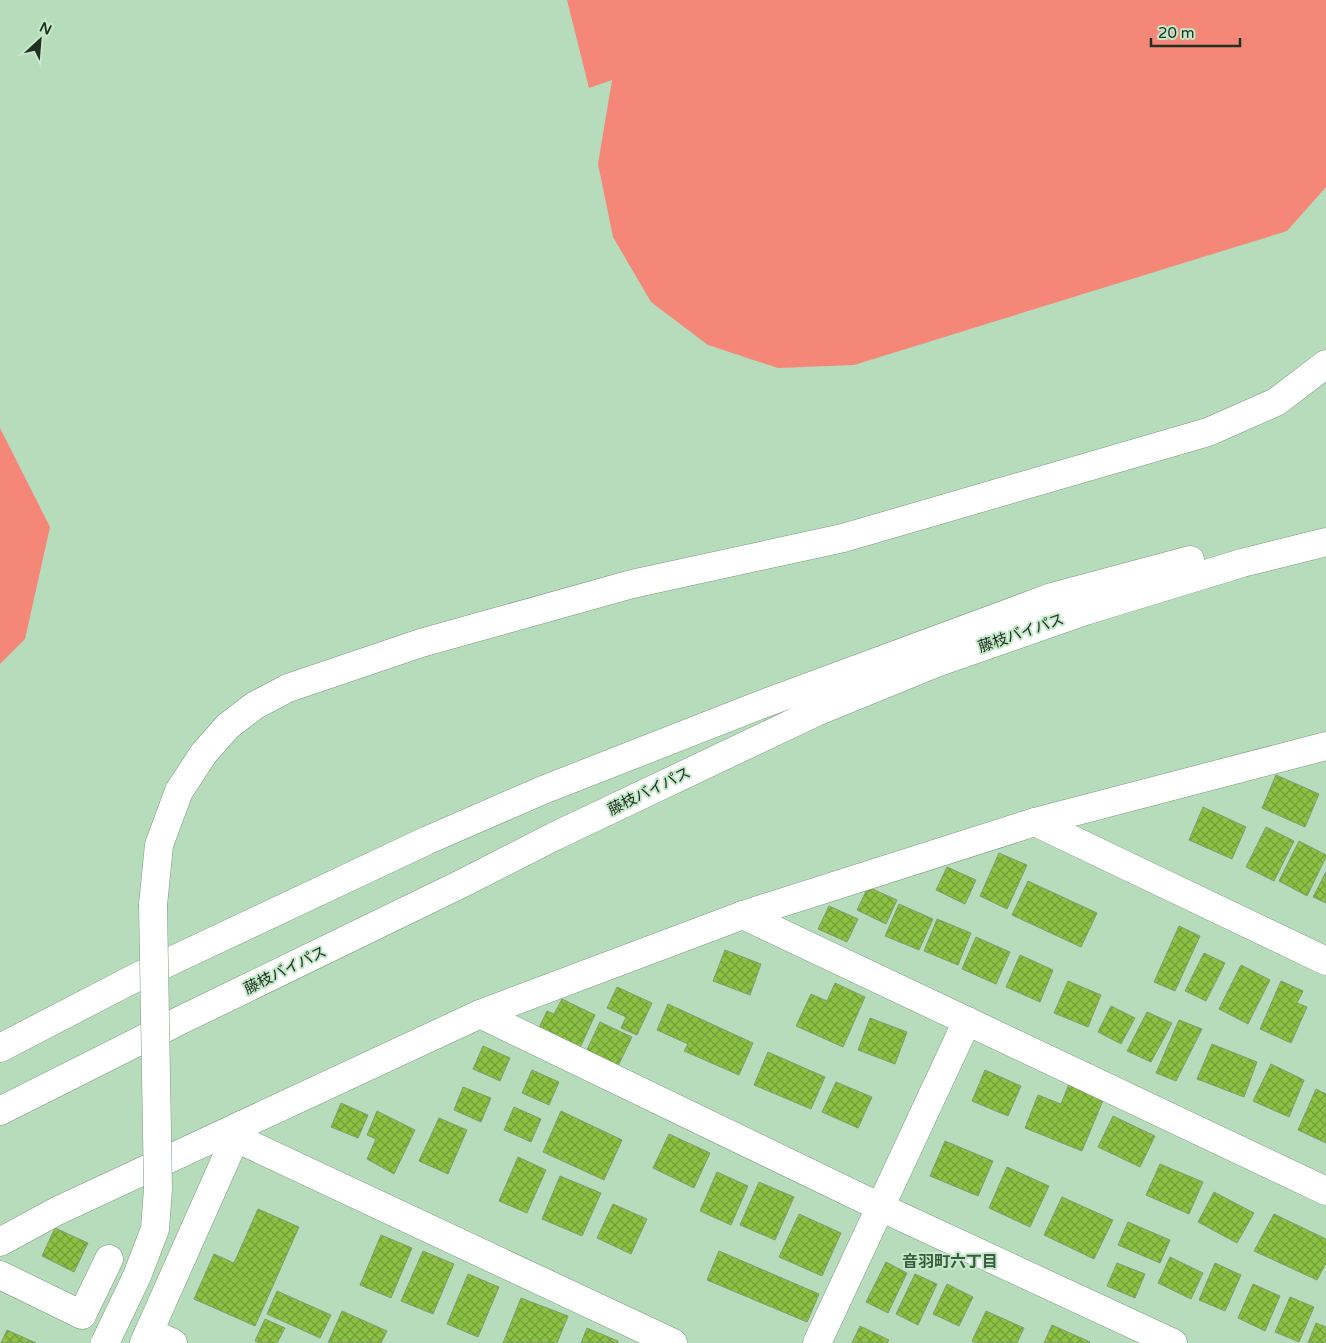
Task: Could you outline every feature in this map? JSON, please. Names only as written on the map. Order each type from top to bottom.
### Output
[{"type":"main road","points":[[105,1343],[137,1276],[155,1230],[158,1188],[153,905],[159,845],[179,791],[204,753],[228,726],[254,706],[288,688],[421,643],[622,586],[843,538],[1208,432],[1276,402],[1326,364]]},
{"type":"main road","name":"藤枝バイパス","points":[[0,1048],[135,978],[285,907],[428,840],[570,779],[768,701],[1052,597],[1326,525]]},
{"type":"main road","name":"藤枝バイパス","points":[[0,1111],[553,837],[816,712],[936,663],[1085,611],[1242,563],[1326,542]]},
{"type":"main road","points":[[0,1242],[58,1210],[238,1131],[480,1014],[743,915],[1034,822],[1326,746]]},
{"type":"main road","points":[[1034,822],[1326,961]]},
{"type":"main road","points":[[743,915],[1326,1191]]},
{"type":"main road","points":[[480,1014],[880,1207],[1174,1343]]},
{"type":"main road","points":[[817,1343],[967,1021]]},
{"type":"main road","points":[[155,1339],[238,1131]]},
{"type":"main road","points":[[238,1131],[673,1343]]},
{"type":"main road","points":[[0,1275],[82,1315],[109,1259]]},
{"type":"shaded area","points":[[567,0],[1326,0],[1326,187],[1287,231],[854,365],[778,368],[708,345],[651,302],[613,237],[598,164],[612,80],[589,88]]},
{"type":"shaded area","points":[[0,428],[50,527],[25,639],[0,664]]},
{"type":"building","points":[[1276,775],[1319,794],[1305,827],[1262,808]]},
{"type":"building","points":[[1203,807],[1246,827],[1232,859],[1189,840]]},
{"type":"building","points":[[1266,827],[1294,841],[1274,881],[1246,867]]},
{"type":"building","points":[[1299,841],[1326,855],[1307,896],[1279,881]]},
{"type":"building","points":[[999,853],[1027,865],[1007,909],[980,896]]},
{"type":"building","points":[[947,867],[976,880],[965,904],[936,890]]},
{"type":"building","points":[[1326,872],[1326,903],[1313,897]]},
{"type":"building","points":[[1028,881],[1097,913],[1081,947],[1012,915]]},
{"type":"building","points":[[868,887],[897,900],[886,924],[857,910]]},
{"type":"building","points":[[899,904],[933,919],[919,950],[885,936]]},
{"type":"building","points":[[829,906],[858,919],[847,942],[818,929]]},
{"type":"building","points":[[937,919],[971,933],[958,965],[924,951]]},
{"type":"building","points":[[1179,926],[1200,936],[1175,991],[1154,982]]},
{"type":"building","points":[[976,937],[1010,952],[996,984],[962,969]]},
{"type":"building","points":[[725,950],[761,964],[750,995],[713,981]]},
{"type":"building","points":[[1204,953],[1225,963],[1206,1001],[1185,991]]},
{"type":"building","points":[[1020,955],[1053,970],[1040,1002],[1006,987]]},
{"type":"building","points":[[1241,965],[1270,980],[1248,1024],[1219,1009]]},
{"type":"building","points":[[1068,981],[1101,995],[1088,1027],[1054,1013]]},
{"type":"building","points":[[1281,981],[1303,991],[1297,1003],[1307,1007],[1291,1043],[1260,1029]]},
{"type":"building","points":[[835,983],[865,997],[843,1047],[796,1026],[811,994],[827,1001]]},
{"type":"building","points":[[617,987],[652,1003],[637,1035],[621,1028],[626,1017],[607,1008]]},
{"type":"building","points":[[562,999],[595,1015],[578,1052],[537,1032],[547,1011],[554,1014]]},
{"type":"building","points":[[668,1004],[753,1043],[739,1075],[684,1051],[688,1044],[657,1030]]},
{"type":"building","points":[[1111,1006],[1135,1018],[1121,1044],[1098,1032]]},
{"type":"building","points":[[1147,1012],[1172,1023],[1151,1062],[1127,1051]]},
{"type":"building","points":[[870,1018],[907,1032],[895,1064],[858,1050]]},
{"type":"building","points":[[1179,1020],[1202,1029],[1176,1081],[1156,1073]]},
{"type":"building","points":[[600,1022],[632,1037],[617,1068],[586,1052]]},
{"type":"building","points":[[1212,1044],[1257,1062],[1244,1097],[1197,1079]]},
{"type":"building","points":[[483,1046],[510,1058],[500,1081],[473,1069]]},
{"type":"building","points":[[768,1052],[825,1077],[811,1109],[754,1085]]},
{"type":"building","points":[[1271,1064],[1304,1080],[1289,1117],[1253,1101]]},
{"type":"building","points":[[532,1070],[559,1082],[549,1105],[522,1093]]},
{"type":"building","points":[[985,1070],[1021,1086],[1008,1116],[972,1101]]},
{"type":"building","points":[[836,1082],[872,1097],[858,1128],[822,1112]]},
{"type":"building","points":[[1069,1084],[1104,1098],[1082,1151],[1025,1128],[1038,1095],[1061,1104]]},
{"type":"building","points":[[463,1087],[491,1098],[481,1122],[454,1110]]},
{"type":"building","points":[[1316,1089],[1326,1094],[1326,1143],[1298,1130]]},
{"type":"building","points":[[341,1103],[368,1115],[358,1138],[331,1127]]},
{"type":"building","points":[[514,1107],[541,1119],[531,1142],[504,1130]]},
{"type":"building","points":[[377,1111],[415,1130],[394,1174],[367,1159],[376,1139],[367,1135]]},
{"type":"building","points":[[561,1111],[622,1140],[604,1180],[543,1152]]},
{"type":"building","points":[[1113,1116],[1155,1136],[1140,1167],[1098,1147]]},
{"type":"building","points":[[439,1118],[467,1130],[448,1174],[419,1161]]},
{"type":"building","points":[[669,1134],[710,1153],[694,1188],[653,1168]]},
{"type":"building","points":[[945,1141],[993,1161],[978,1196],[930,1176]]},
{"type":"building","points":[[518,1157],[546,1170],[527,1213],[499,1201]]},
{"type":"building","points":[[1160,1164],[1203,1182],[1189,1214],[1146,1195]]},
{"type":"building","points":[[1007,1167],[1049,1186],[1030,1227],[989,1208]]},
{"type":"building","points":[[717,1172],[748,1186],[731,1225],[700,1211]]},
{"type":"building","points":[[560,1176],[601,1193],[582,1236],[542,1219]]},
{"type":"building","points":[[759,1182],[794,1197],[775,1240],[740,1225]]},
{"type":"building","points":[[1214,1192],[1254,1213],[1237,1243],[1198,1222]]},
{"type":"building","points":[[1062,1197],[1113,1220],[1094,1259],[1044,1235]]},
{"type":"building","points":[[613,1204],[647,1219],[631,1254],[597,1238]]},
{"type":"building","points":[[258,1209],[299,1227],[255,1326],[194,1299],[214,1254],[234,1263]]},
{"type":"building","points":[[799,1214],[841,1233],[822,1276],[779,1257]]},
{"type":"building","points":[[1274,1214],[1326,1239],[1326,1263],[1317,1280],[1254,1251]]},
{"type":"building","points":[[1128,1222],[1170,1240],[1160,1263],[1118,1245]]},
{"type":"building","points":[[55,1228],[88,1243],[74,1272],[42,1256]]},
{"type":"building","points":[[381,1235],[412,1248],[391,1298],[360,1285]]},
{"type":"building","points":[[423,1251],[454,1264],[433,1314],[401,1301]]},
{"type":"building","points":[[719,1251],[819,1294],[807,1322],[707,1280]]},
{"type":"building","points":[[1170,1257],[1203,1273],[1191,1299],[1158,1283]]},
{"type":"building","points":[[886,1262],[907,1273],[888,1313],[866,1302]]},
{"type":"building","points":[[1117,1263],[1145,1274],[1135,1298],[1107,1286]]},
{"type":"building","points":[[1215,1263],[1241,1275],[1225,1311],[1199,1300]]},
{"type":"building","points":[[468,1274],[499,1287],[478,1337],[447,1324]]},
{"type":"building","points":[[915,1274],[937,1284],[918,1325],[896,1314]]},
{"type":"building","points":[[947,1284],[973,1297],[959,1326],[933,1314]]},
{"type":"building","points":[[1253,1284],[1280,1296],[1265,1331],[1238,1318]]},
{"type":"building","points":[[277,1291],[331,1315],[320,1338],[267,1314]]},
{"type":"building","points":[[1290,1297],[1314,1307],[1299,1342],[1275,1332]]},
{"type":"building","points":[[521,1298],[568,1316],[557,1343],[503,1343]]},
{"type":"building","points":[[342,1311],[387,1331],[381,1343],[328,1343]]},
{"type":"building","points":[[986,1311],[1024,1328],[1017,1343],[976,1343],[972,1341]]},
{"type":"building","points":[[265,1319],[285,1328],[277,1343],[259,1343],[255,1341]]},
{"type":"building","points":[[1316,1323],[1326,1327],[1326,1343],[1308,1343]]},
{"type":"building","points":[[1052,1325],[1090,1342],[1044,1343]]},
{"type":"building","points":[[860,1326],[889,1340],[887,1343],[852,1343]]},
{"type":"building","points":[[587,1328],[618,1341],[618,1343],[581,1343]]},
{"type":"building","points":[[7,1330],[36,1343],[1,1343]]},
{"type":"district","name":"音羽町六丁目","points":[[950,1262]]}]
